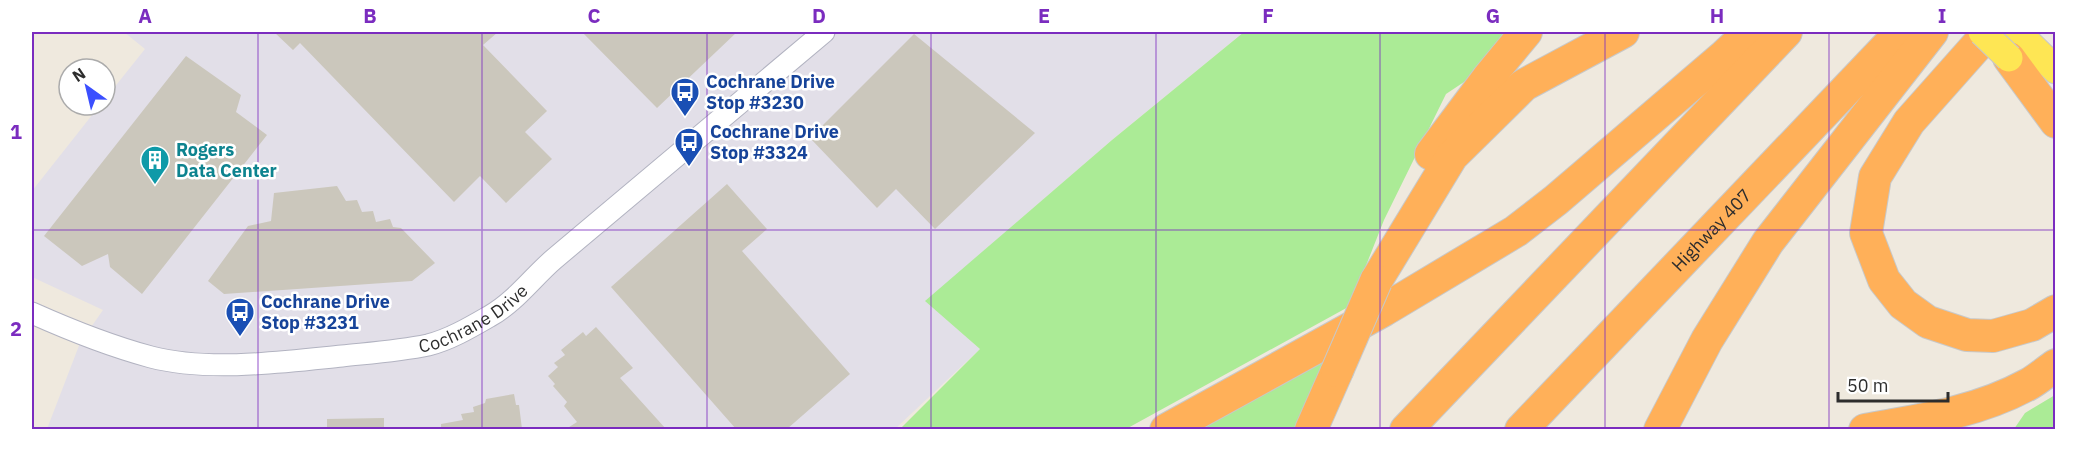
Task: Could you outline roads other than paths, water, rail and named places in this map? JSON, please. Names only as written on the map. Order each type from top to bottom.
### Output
[{"type":"highway","points":[[1311,429],[1338,371],[1427,160],[1488,78],[1526,32]]},
{"type":"highway","points":[[1376,281],[1452,156],[1524,85],[1623,32]]},
{"type":"highway","points":[[1166,429],[1384,310],[1516,231],[1565,192],[1750,32]]},
{"type":"highway","points":[[1406,429],[1785,32]]},
{"type":"highway","name":"Highway 407","points":[[1521,429],[1901,32]]},
{"type":"highway","points":[[1660,429],[1707,340],[1768,242],[1932,32]]},
{"type":"highway","points":[[1989,32],[1909,122],[1875,177],[1866,233],[1884,280],[1903,304],[1928,322],[1967,335],[1994,336],[2032,325],[2055,311]]},
{"type":"highway","points":[[2020,46],[2055,122]]},
{"type":"highway","points":[[1865,429],[1942,417],[1989,402],[2030,384],[2055,365]]},
{"type":"main road","points":[[1982,32],[2020,46],[2055,70]]},
{"type":"main road","points":[[2020,46],[2055,104]]},
{"type":"street","name":"Cochrane Drive","points":[[32,313],[70,330],[152,357],[192,363],[295,361],[376,353],[430,344],[495,313],[554,259],[824,32]]},
{"type":"place","name":"Cochrane Drive Stop #3230","points":[[685,118]]},
{"type":"place","name":"Cochrane Drive Stop #3324","points":[[689,168]]},
{"type":"place","name":"Rogers Data Center","points":[[155,186]]},
{"type":"place","name":"Cochrane Drive Stop #3231","points":[[240,338]]}]
